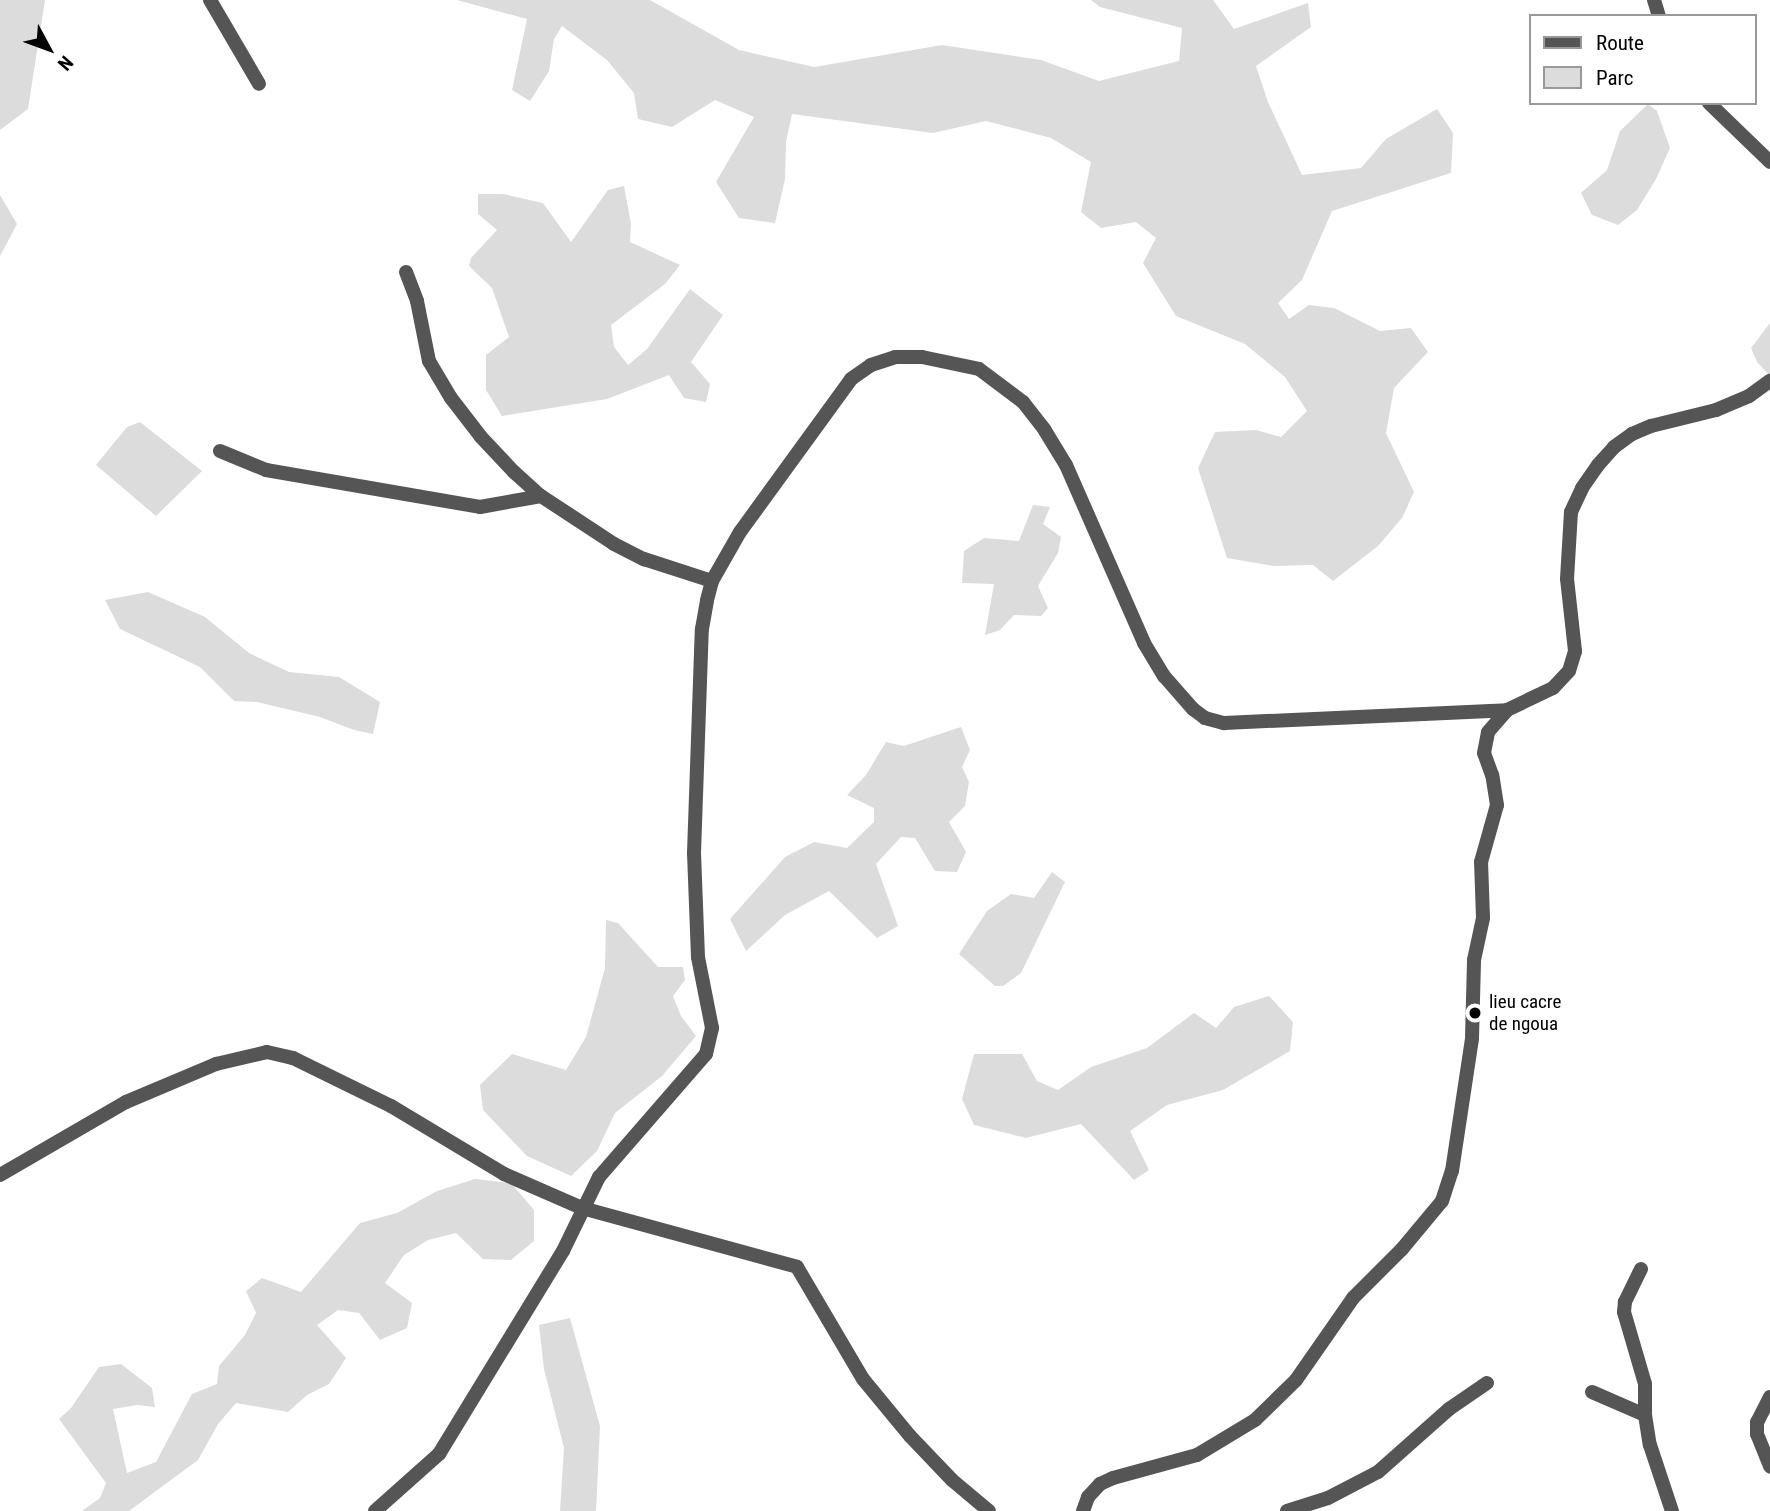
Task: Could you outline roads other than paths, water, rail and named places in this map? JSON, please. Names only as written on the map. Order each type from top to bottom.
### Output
[{"type":"street","points":[[210,0],[259,84]]},
{"type":"street","points":[[1711,105],[1770,162]]},
{"type":"street","points":[[406,272],[417,301],[429,361],[451,398],[481,437],[541,496],[614,544],[644,559],[712,581]]},
{"type":"street","points":[[375,1511],[443,1449],[563,1251],[599,1177],[706,1054],[711,1042],[712,1028],[698,957],[694,853],[702,628],[712,581],[770,488],[851,380],[871,365],[895,357],[949,361],[979,369],[1023,402],[1044,429],[1086,507],[1144,643],[1181,696],[1205,718],[1224,723],[1507,709],[1553,688],[1569,671],[1575,651],[1567,579],[1571,512],[1582,488],[1598,465],[1614,447],[1632,434],[1651,426],[1716,410],[1749,396],[1770,381]]},
{"type":"street","points":[[220,451],[266,470],[480,508],[541,496]]},
{"type":"street","points":[[1083,1511],[1088,1497],[1100,1484],[1197,1455],[1255,1420],[1296,1380],[1353,1298],[1402,1249],[1441,1201],[1452,1171],[1472,1038],[1474,960],[1483,918],[1481,862],[1497,805],[1492,775],[1484,753],[1488,732],[1507,709]]},
{"type":"street","points":[[0,1175],[125,1101],[216,1064],[267,1052],[293,1058],[355,1086],[504,1174],[582,1208],[797,1267],[863,1380],[910,1436],[952,1480],[989,1511]]},
{"type":"street","points":[[1641,1269],[1624,1307],[1645,1384],[1645,1415],[1650,1445],[1672,1511]]},
{"type":"street","points":[[1287,1511],[1328,1498],[1378,1472],[1450,1409],[1487,1383]]},
{"type":"street","points":[[1592,1392],[1645,1415]]},
{"type":"street","points":[[1770,1397],[1757,1422],[1757,1434],[1770,1467]]},
{"type":"place","name":"lieu cacre de ngoua","points":[[1475,1013]]}]
